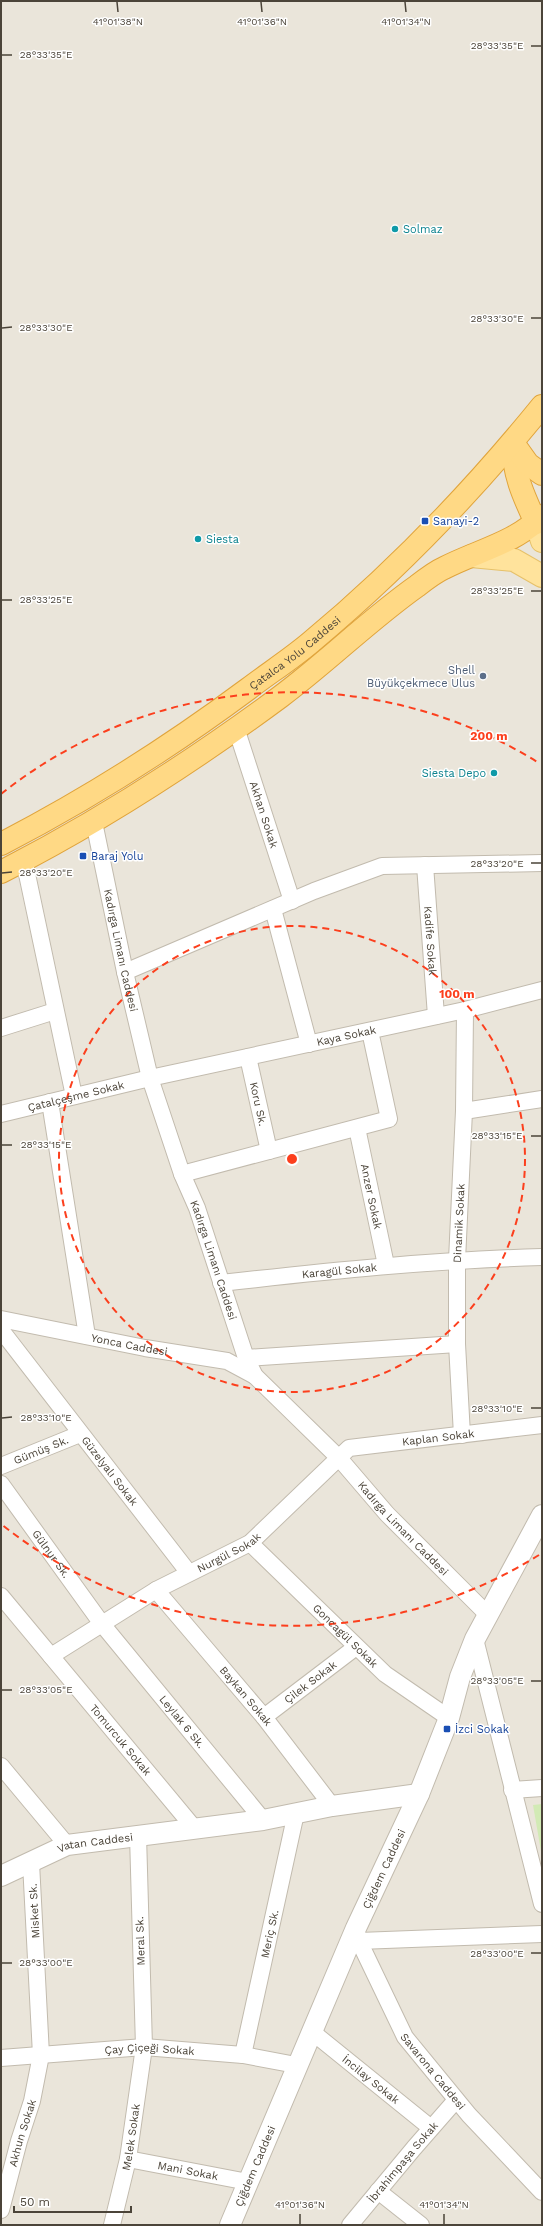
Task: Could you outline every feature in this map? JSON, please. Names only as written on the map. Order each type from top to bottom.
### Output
[{"type":"highway","name":"Çatalca Yolu Caddesi","points":[[1,844],[72,805],[165,747],[309,644],[352,607],[425,536],[513,442],[542,406]]},
{"type":"highway","points":[[513,442],[528,464],[542,474]]},
{"type":"highway","points":[[1,872],[94,822],[236,728],[287,691],[403,596],[443,568],[540,527],[520,488],[513,463],[513,442]]},
{"type":"main road","points":[[471,556],[514,560],[542,576]]},
{"type":"street","name":"Akhan Sokak","points":[[236,728],[292,901]]},
{"type":"street","name":"Kadırga Limanı Caddesi","points":[[94,822],[125,972],[150,1078],[182,1174],[197,1208],[246,1358],[254,1376],[339,1458],[387,1514],[487,1614]]},
{"type":"street","points":[[24,860],[74,1096]]},
{"type":"street","points":[[125,972],[292,901],[382,866],[542,862]]},
{"type":"street","name":"Kadife Sokak","points":[[425,865],[436,1016]]},
{"type":"street","points":[[273,909],[309,1044]]},
{"type":"street","name":"Kaya Sokak","points":[[150,1078],[465,1010],[542,990]]},
{"type":"street","points":[[1,1028],[55,1010]]},
{"type":"street","name":"Dinamik Sokak","points":[[462,1435],[457,1344],[457,1260],[464,1111],[465,1010]]},
{"type":"street","points":[[182,1174],[389,1119],[370,1031]]},
{"type":"street","name":"Koru Sk.","points":[[248,1057],[269,1151]]},
{"type":"street","name":"Çatalçeşme Sokak","points":[[1,1114],[150,1078]]},
{"type":"street","points":[[464,1111],[542,1099]]},
{"type":"street","points":[[50,1102],[87,1336]]},
{"type":"street","name":"Anzer Sokak","points":[[357,1128],[386,1265]]},
{"type":"street","name":"Karagül Sokak","points":[[221,1283],[386,1265],[457,1260],[542,1257]]},
{"type":"street","name":"Yonca Caddesi","points":[[1,1319],[226,1362],[254,1376]]},
{"type":"street","name":"Güzelyalı Sokak","points":[[1,1330],[189,1574]]},
{"type":"street","points":[[246,1358],[457,1344]]},
{"type":"street","name":"Kaplan Sokak","points":[[339,1458],[349,1448],[542,1425]]},
{"type":"street","name":"Gümüş Sk.","points":[[1,1466],[80,1434]]},
{"type":"street","name":"Nurgül Sokak","points":[[51,1656],[156,1590],[250,1543],[339,1458]]},
{"type":"street","name":"Gülnur Sk.","points":[[1,1484],[102,1624]]},
{"type":"street","name":"Çiğdem Caddesi","points":[[230,2225],[296,2065],[358,1934],[419,1794],[449,1718],[460,1677],[475,1639],[487,1614],[542,1515]]},
{"type":"street","name":"Goncagül Sokak","points":[[250,1543],[385,1674],[449,1718]]},
{"type":"street","name":"Baykan Sokak","points":[[156,1590],[264,1717],[332,1806]]},
{"type":"street","name":"Tomurcuk Sokak","points":[[1,1596],[195,1829]]},
{"type":"street","name":"Leylak 6 Sk.","points":[[102,1624],[262,1820]]},
{"type":"street","points":[[475,1639],[542,1904]]},
{"type":"street","name":"Çilek Sokak","points":[[264,1717],[356,1647]]},
{"type":"street","points":[[1,1766],[67,1845]]},
{"type":"street","points":[[512,1790],[542,1788]]},
{"type":"street","name":"Vatan Caddesi","points":[[1,1876],[67,1845],[262,1820],[332,1806],[419,1794]]},
{"type":"street","name":"Meriç Sk.","points":[[243,2055],[296,1813]]},
{"type":"street","name":"Meral Sk.","points":[[138,1835],[144,2047]]},
{"type":"street","name":"Misket Sk.","points":[[31,1862],[41,2055]]},
{"type":"street","points":[[358,1934],[542,1934]]},
{"type":"street","name":"Savarona Caddesi","points":[[358,1934],[405,2038],[456,2100],[542,2192]]},
{"type":"street","name":"İncilay Sokak","points":[[311,2031],[431,2128]]},
{"type":"street","name":"Çay Çiçeği Sokak","points":[[1,2058],[144,2047],[243,2055],[296,2065]]},
{"type":"street","name":"Melek Sokak","points":[[112,2225],[128,2159],[144,2047]]},
{"type":"street","name":"Akhun Sokak","points":[[1,2210],[19,2141],[32,2101],[41,2055]]},
{"type":"street","name":"İbrahimpaşa Sokak","points":[[350,2225],[456,2100]]},
{"type":"street","name":"Mani Sokak","points":[[128,2159],[248,2182]]},
{"type":"street","points":[[378,2191],[411,2222]]},
{"type":"shaded area","points":[[1,1],[542,1],[542,2225],[1,2225]]},
{"type":"green space","points":[[542,1804],[542,1857],[533,1805]]},
{"type":"place","name":"Solmaz","points":[[395,229]]},
{"type":"place","name":"Sanayi-2","points":[[425,521]]},
{"type":"place","name":"Siesta","points":[[198,539]]},
{"type":"place","name":"Shell Büyükçekmece Ulus","points":[[483,676]]},
{"type":"place","name":"Siesta Depo","points":[[494,773]]},
{"type":"place","name":"Baraj Yolu","points":[[83,856]]},
{"type":"place","name":"İzci Sokak","points":[[447,1729]]}]
